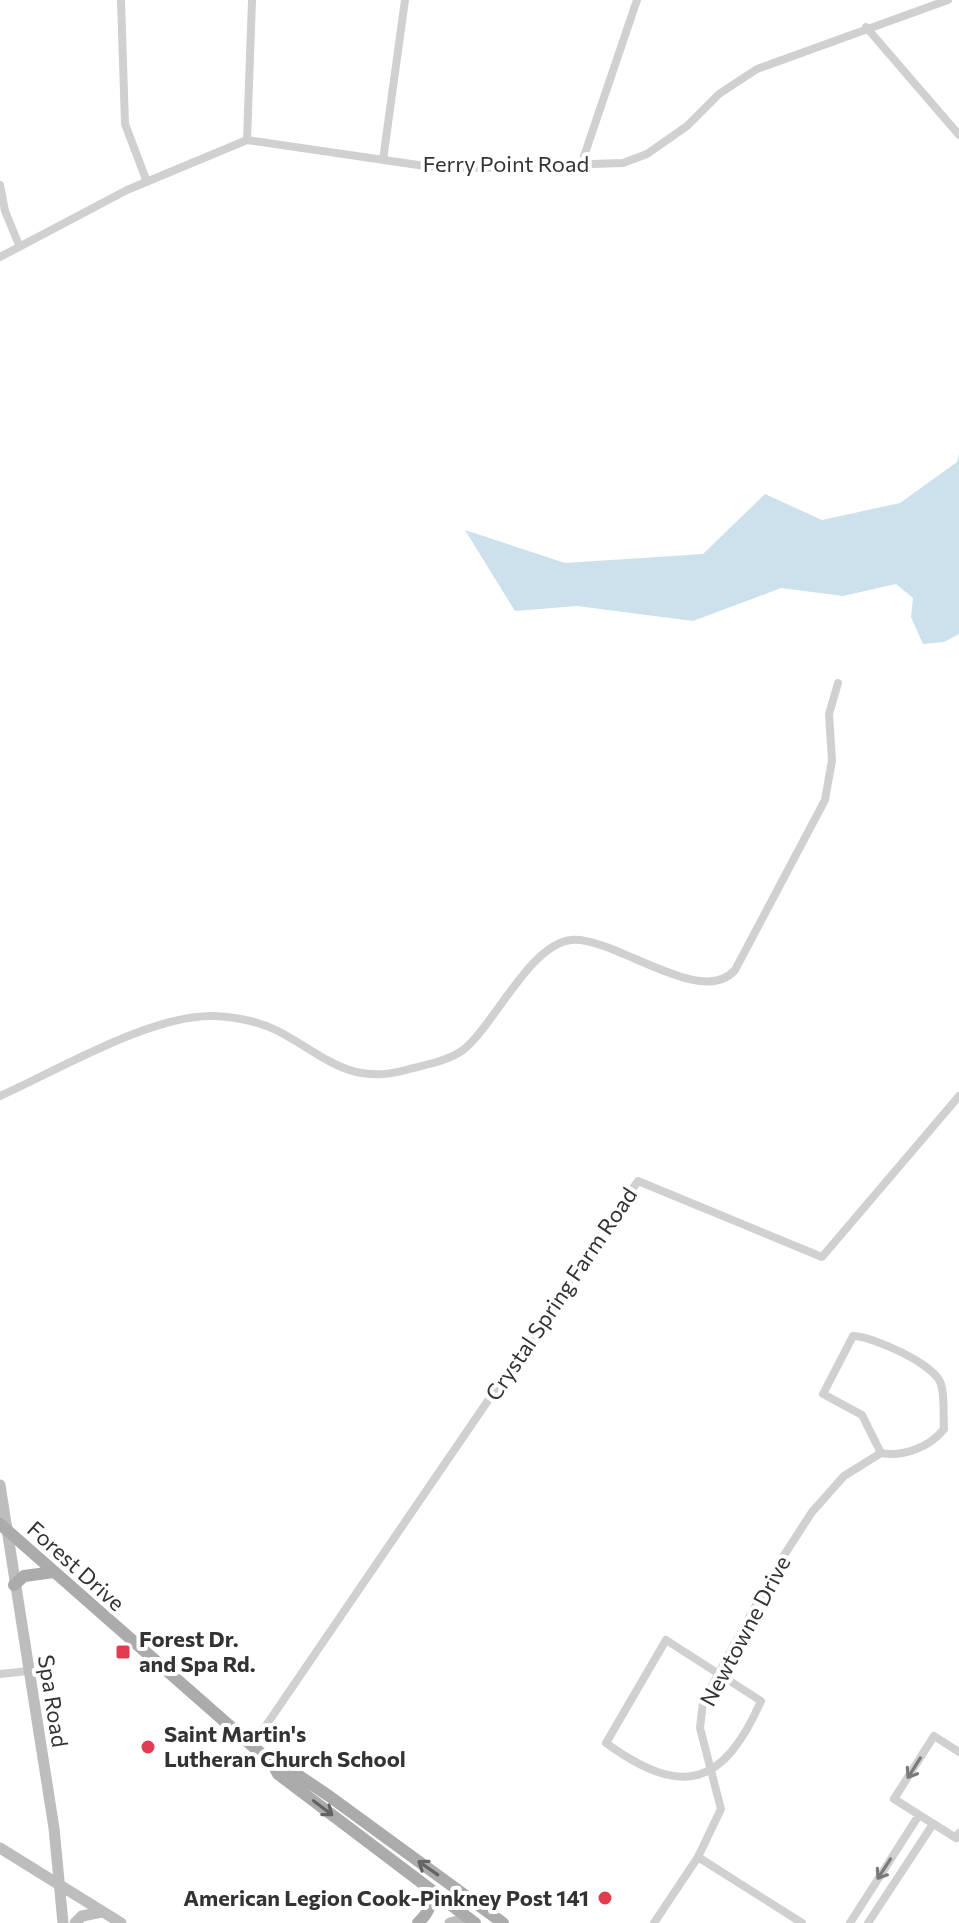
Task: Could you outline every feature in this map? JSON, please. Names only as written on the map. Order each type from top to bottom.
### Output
[{"type":"main road","name":"Spa Road","points":[[0,1485],[4,1528],[62,1886],[63,1923]]},
{"type":"main road","name":"Forest Drive","points":[[4,1528],[272,1763],[278,1774],[472,1921]]},
{"type":"main road","points":[[14,1585],[24,1576],[54,1572]]},
{"type":"main road","name":"Forest Drive","points":[[272,1763],[283,1765],[310,1783],[503,1923]]},
{"type":"main road","points":[[0,1848],[121,1923]]},
{"type":"main road","points":[[418,1923],[431,1908],[432,1901],[423,1884]]},
{"type":"main road","points":[[75,1923],[82,1916],[103,1912]]},
{"type":"main road","points":[[450,1923],[472,1921],[491,1914]]},
{"type":"street","points":[[121,0],[125,124],[147,182]]},
{"type":"street","points":[[0,257],[147,182],[247,140],[252,0]]},
{"type":"street","points":[[383,160],[405,0]]},
{"type":"street","points":[[581,165],[637,0]]},
{"type":"street","name":"Ferry Point Road","points":[[247,140],[383,160],[471,168],[623,163],[647,154],[687,126],[719,94],[757,69],[866,27],[948,0]]},
{"type":"street","points":[[866,27],[959,135]]},
{"type":"street","points":[[0,185],[5,211],[19,245]]},
{"type":"street","points":[[0,1096],[163,1024],[200,1017],[237,1019],[265,1026],[320,1059],[360,1073],[385,1075],[407,1070],[463,1049],[528,971],[553,946],[567,940],[591,942],[697,981],[726,978],[735,970],[780,891],[825,800],[832,760],[829,714],[838,683]]},
{"type":"street","name":"Crystal Spring Farm Road","points":[[252,1746],[638,1181],[822,1257],[959,1096]]},
{"type":"street","name":"Newtowne Drive","points":[[654,1923],[698,1857],[721,1809],[713,1771],[704,1752],[700,1728],[703,1702],[779,1563],[812,1512],[844,1476],[881,1453],[892,1455],[934,1442],[944,1429],[942,1385],[935,1374],[913,1359],[865,1336],[853,1336],[823,1394],[862,1415],[881,1453]]},
{"type":"street","points":[[666,1640],[761,1701],[733,1752],[713,1771],[668,1777],[632,1761],[606,1743],[666,1640]]},
{"type":"street","points":[[0,1674],[28,1671]]},
{"type":"street","points":[[959,1752],[934,1736],[894,1799],[956,1838],[959,1833]]},
{"type":"street","points":[[850,1923],[919,1815]]},
{"type":"street","points":[[868,1923],[933,1824]]},
{"type":"street","points":[[698,1857],[802,1923]]},
{"type":"water","points":[[959,454],[959,634],[944,642],[923,644],[911,617],[913,598],[896,584],[843,596],[781,588],[693,621],[577,606],[515,611],[465,530],[565,563],[703,554],[765,494],[822,520],[900,503],[957,462]]},
{"type":"place","name":"Forest Dr. and Spa Rd.","points":[[123,1652]]},
{"type":"place","name":"Saint Martin's Lutheran Church School","points":[[148,1747]]},
{"type":"place","name":"American Legion Cook-Pinkney Post 141","points":[[605,1898]]}]
